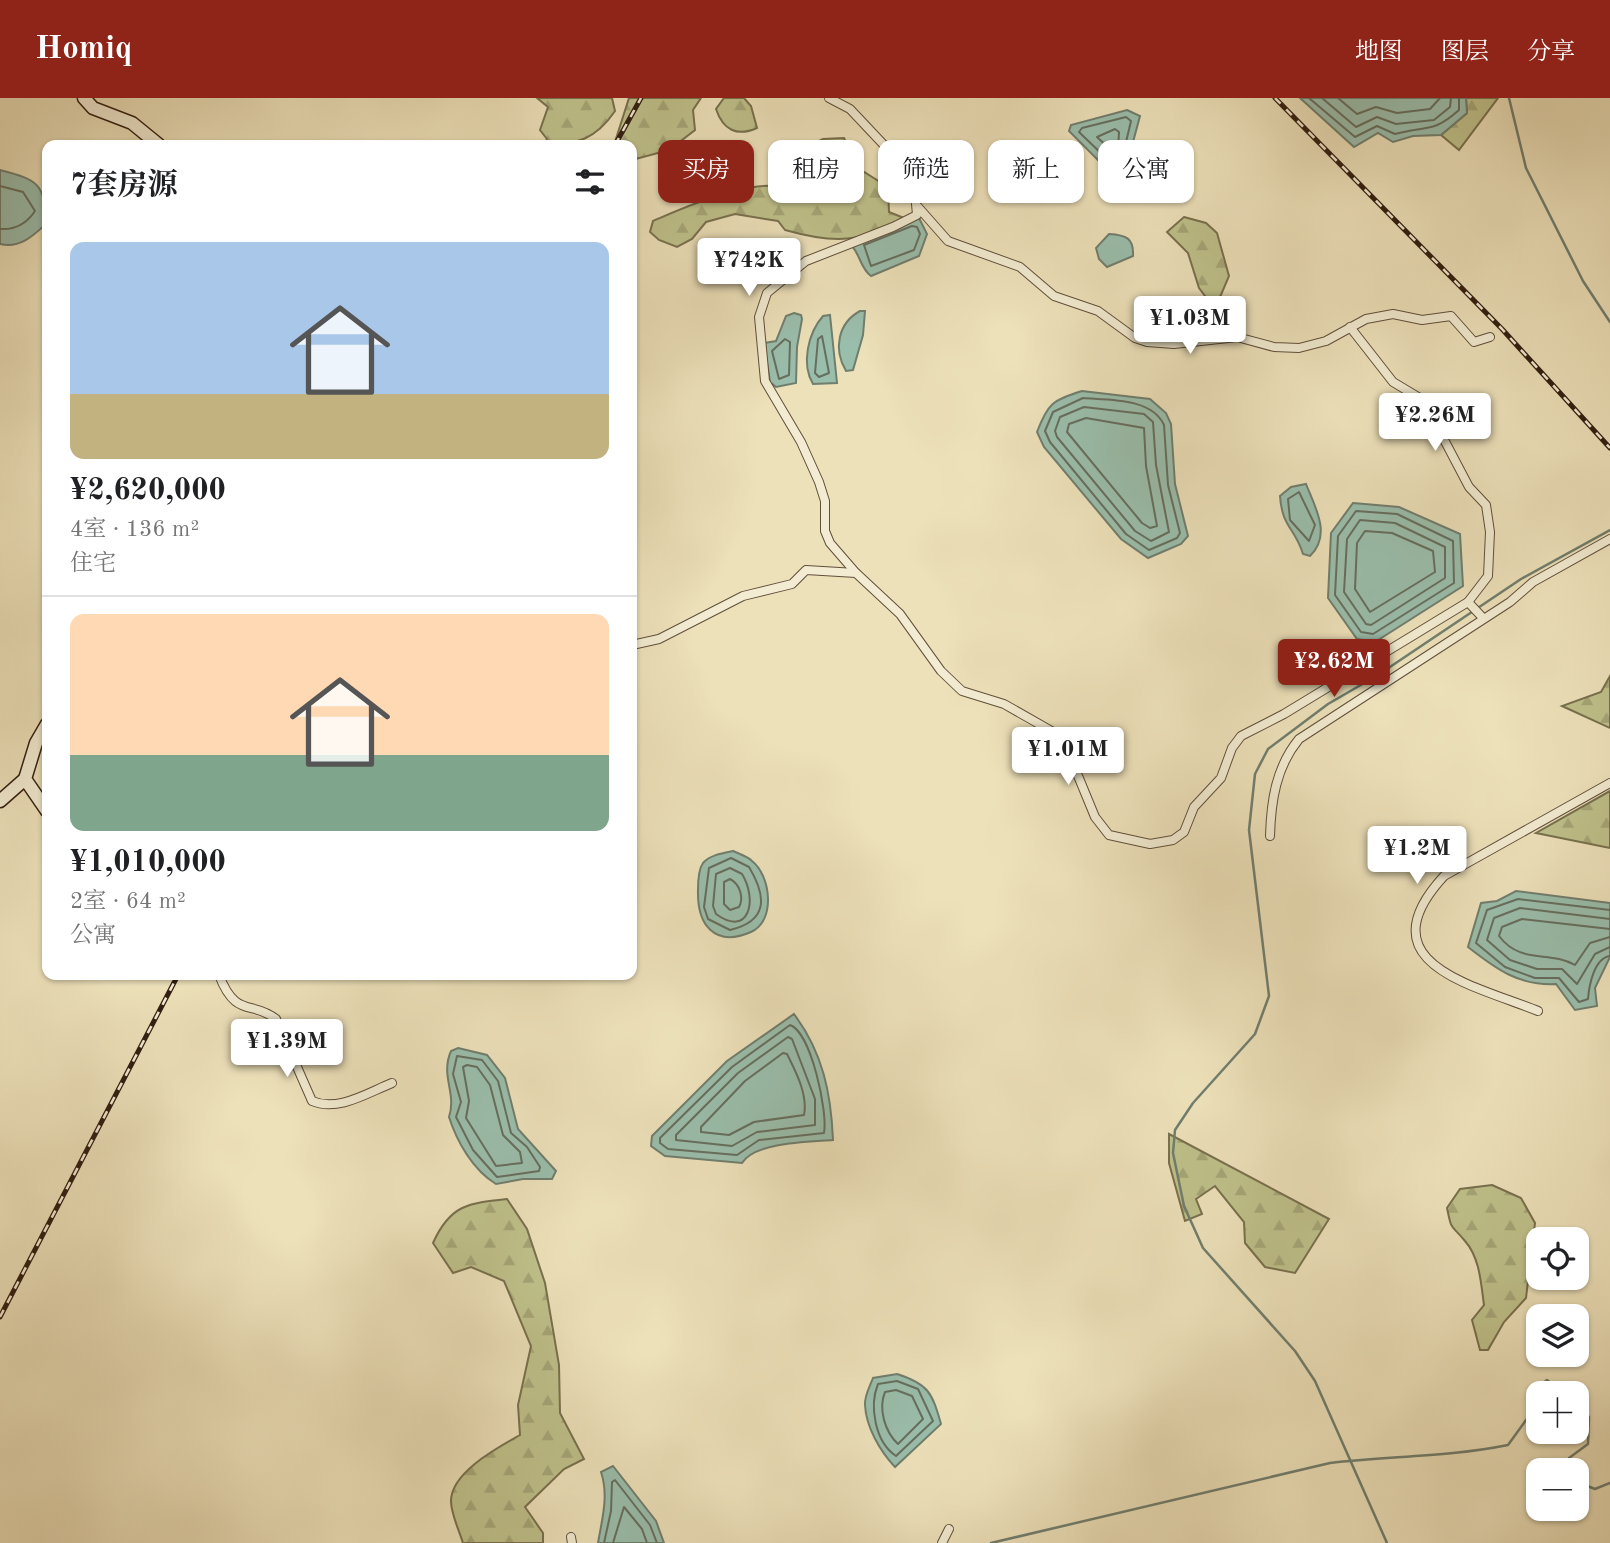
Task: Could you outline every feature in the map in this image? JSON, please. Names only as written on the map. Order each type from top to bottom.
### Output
[{"type":"street","points":[[84,98],[93,108],[132,123],[153,140]]},
{"type":"street","points":[[829,98],[850,109],[900,162],[918,207],[948,242],[1020,267],[1054,296],[1098,311],[1135,338],[1147,342],[1174,344],[1237,337],[1274,347],[1299,348],[1326,341],[1350,327],[1382,316],[1402,315],[1422,320],[1451,316],[1474,342],[1490,337]]},
{"type":"street","points":[[918,207],[916,215],[909,220],[846,244],[797,267],[767,293],[759,317],[759,349],[765,381],[801,442],[819,482],[825,501],[825,531],[830,543],[856,573],[900,614],[941,671],[962,691],[1004,704],[1062,737],[1095,817],[1109,835],[1150,844],[1173,840],[1184,832],[1194,807],[1226,771],[1233,748],[1241,736],[1284,714],[1468,602],[1489,576],[1490,532],[1486,505],[1469,487],[1428,409],[1418,397],[1393,383],[1350,327]]},
{"type":"street","points":[[1270,836],[1271,804],[1285,756],[1299,740],[1545,575],[1610,539]]},
{"type":"street","points":[[637,644],[659,639],[743,596],[792,584],[806,570],[856,573]]},
{"type":"street","points":[[1468,602],[1483,618]]},
{"type":"street","points":[[0,801],[24,779],[42,733]]},
{"type":"street","points":[[24,779],[42,804]]},
{"type":"street","points":[[1538,1011],[1436,969],[1419,950],[1416,922],[1432,889],[1444,876],[1610,783]]},
{"type":"street","points":[[222,980],[233,1000],[243,1007],[270,1014],[276,1019],[312,1101],[323,1105],[336,1105],[392,1083]]},
{"type":"street","points":[[942,1543],[949,1529]]},
{"type":"green space","points":[[537,98],[612,98],[615,111],[601,128],[580,140],[546,140],[540,130],[548,107]]},
{"type":"green space","points":[[629,98],[701,98],[693,110],[695,130],[682,140],[658,140],[658,153],[637,159],[637,140],[616,140]]},
{"type":"green space","points":[[724,98],[744,98],[751,106],[757,128],[743,132],[727,127],[716,109]]},
{"type":"green space","points":[[1466,98],[1498,98],[1459,150],[1441,135],[1467,113]]},
{"type":"green space","points":[[844,138],[845,140],[821,140]]},
{"type":"green space","points":[[864,172],[878,181],[878,203],[889,203],[889,212],[909,220],[862,236],[835,239],[785,230],[778,221],[735,214],[706,222],[692,239],[677,247],[659,240],[650,232],[653,221],[696,203],[754,203],[754,187],[768,186],[768,203],[864,203]]},
{"type":"green space","points":[[1184,217],[1206,223],[1217,233],[1229,276],[1215,309],[1199,288],[1188,253],[1167,232]]},
{"type":"green space","points":[[1610,676],[1610,728],[1562,706],[1601,692]]},
{"type":"green space","points":[[1610,791],[1610,848],[1536,833]]},
{"type":"green space","points":[[1169,1134],[1329,1219],[1295,1273],[1265,1267],[1245,1243],[1244,1222],[1215,1186],[1196,1199],[1202,1214],[1185,1221],[1169,1163]]},
{"type":"green space","points":[[1492,1185],[1521,1198],[1535,1223],[1535,1227],[1526,1227],[1526,1298],[1504,1322],[1488,1350],[1480,1350],[1472,1320],[1484,1305],[1479,1272],[1470,1248],[1451,1224],[1447,1208],[1460,1189]]},
{"type":"green space","points":[[507,1199],[527,1229],[545,1283],[559,1365],[560,1413],[584,1459],[564,1469],[525,1507],[543,1533],[543,1543],[463,1543],[452,1511],[453,1490],[467,1471],[500,1446],[520,1435],[518,1405],[531,1346],[504,1281],[471,1267],[453,1273],[433,1243],[446,1221],[462,1208],[481,1202]]},
{"type":"water","points":[[1300,98],[1466,98],[1467,113],[1441,135],[1413,136],[1393,142],[1378,133],[1354,147]]},
{"type":"water","points":[[1127,110],[1140,116],[1134,140],[1098,140],[1098,160],[1084,146],[1084,140],[1078,140],[1069,131],[1071,125]]},
{"type":"water","points":[[0,170],[23,177],[37,185],[42,195],[42,227],[19,243],[0,244]]},
{"type":"water","points":[[919,218],[927,234],[919,256],[871,276],[852,246]]},
{"type":"water","points":[[1109,234],[1128,239],[1132,245],[1133,256],[1107,267],[1099,259],[1096,248]]},
{"type":"water","points":[[860,311],[865,311],[863,335],[853,370],[846,371],[840,354],[840,337],[847,322]]},
{"type":"water","points":[[794,313],[801,315],[802,319],[797,347],[796,383],[776,387],[770,382],[764,343],[776,341],[786,316]]},
{"type":"water","points":[[830,315],[837,383],[813,384],[807,367],[810,340],[823,316]]},
{"type":"water","points":[[1082,391],[1150,399],[1166,413],[1171,424],[1175,484],[1188,536],[1181,544],[1148,558],[1121,539],[1044,447],[1037,432],[1048,409],[1058,400]]},
{"type":"water","points":[[1306,484],[1321,530],[1317,548],[1310,556],[1303,554],[1286,521],[1280,496],[1291,487]]},
{"type":"water","points":[[1353,503],[1399,507],[1460,534],[1463,586],[1375,642],[1357,639],[1328,598],[1331,533]]},
{"type":"water","points":[[733,851],[748,858],[758,868],[767,887],[768,898],[767,909],[759,926],[751,932],[727,937],[710,930],[705,922],[698,902],[698,880],[701,866],[706,860]]},
{"type":"water","points":[[1516,891],[1610,903],[1610,957],[1595,988],[1597,1006],[1575,1010],[1556,984],[1519,979],[1468,947],[1481,903],[1497,901]]},
{"type":"water","points":[[794,1014],[812,1044],[824,1074],[833,1140],[770,1147],[749,1156],[742,1163],[665,1156],[651,1146],[652,1136],[727,1061]]},
{"type":"water","points":[[458,1048],[487,1055],[505,1078],[518,1129],[556,1171],[552,1179],[523,1179],[496,1184],[480,1171],[467,1155],[449,1117],[451,1100],[448,1060],[451,1051]]},
{"type":"water","points":[[897,1374],[916,1382],[927,1391],[935,1404],[941,1424],[895,1467],[875,1438],[868,1422],[865,1402],[873,1378]]},
{"type":"water","points":[[613,1466],[656,1521],[664,1543],[598,1543],[605,1499],[601,1472]]},
{"type":"waterway","points":[[1509,98],[1526,168],[1583,281],[1610,322]]},
{"type":"waterway","points":[[1387,1543],[1315,1381],[1295,1351],[1203,1248],[1184,1206],[1173,1153],[1175,1130],[1193,1103],[1255,1034],[1269,996],[1249,830],[1255,774],[1268,749],[1328,704],[1378,675],[1521,579],[1610,530]]},
{"type":"waterway","points":[[991,1543],[1330,1463],[1464,1452],[1508,1445],[1526,1420]]},
{"type":"waterway","points":[[1569,1458],[1588,1444]]},
{"type":"waterway","points":[[1589,1487],[1595,1489],[1610,1483]]},
{"type":"railway","points":[[618,140],[641,98]]},
{"type":"railway","points":[[1275,98],[1502,329],[1610,448]]},
{"type":"railway","points":[[0,1317],[175,980]]}]
